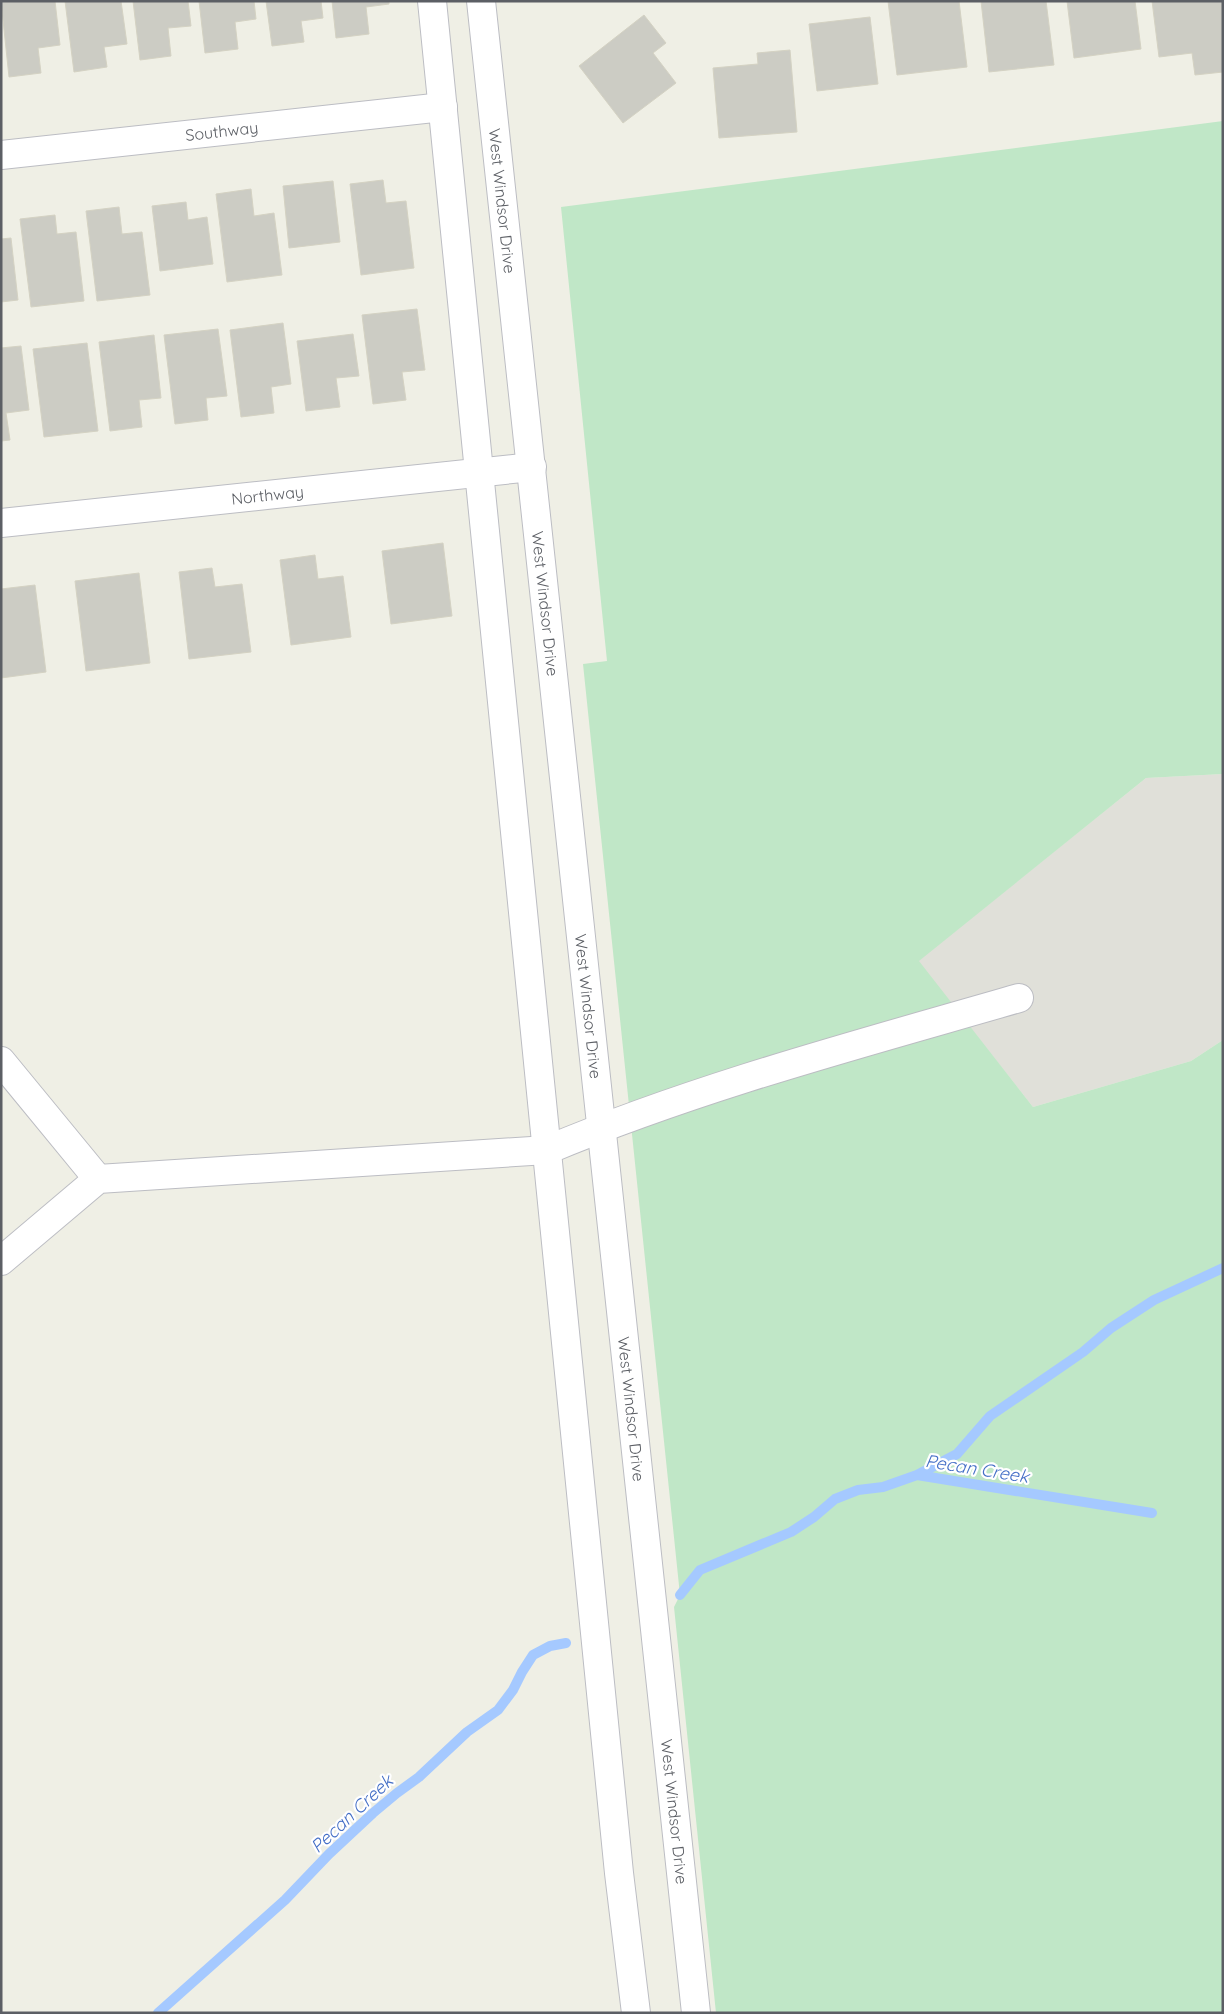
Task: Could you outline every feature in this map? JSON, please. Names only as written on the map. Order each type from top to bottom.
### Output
[{"type":"street","points":[[432,1],[619,1874],[636,2013]]},
{"type":"street","name":"West Windsor Drive","points":[[481,1],[696,2013]]},
{"type":"street","name":"Southway","points":[[1,155],[443,107]]},
{"type":"street","name":"Northway","points":[[1,523],[532,467]]},
{"type":"street","points":[[1,1260],[98,1179],[547,1150],[600,1128],[694,1094],[1019,998]]},
{"type":"street","points":[[1,1061],[98,1179]]},
{"type":"shaded area","points":[[1223,774],[1223,1040],[1191,1061],[1033,1107],[918,961],[1146,778]]},
{"type":"green space","points":[[1223,121],[1223,774],[1146,778],[919,961],[1033,1107],[1191,1061],[1223,1040],[1223,2013],[716,2013],[674,1607],[680,1595],[583,664],[607,661],[561,207]]},
{"type":"building","points":[[1,1],[55,1],[60,45],[38,48],[41,73],[9,77]]},
{"type":"building","points":[[65,1],[121,1],[127,44],[104,47],[107,67],[74,72]]},
{"type":"building","points":[[133,1],[188,1],[191,26],[168,28],[171,56],[140,60]]},
{"type":"building","points":[[199,1],[254,1],[256,19],[235,22],[238,49],[205,53]]},
{"type":"building","points":[[266,1],[321,1],[323,18],[301,21],[304,42],[272,46]]},
{"type":"building","points":[[332,1],[389,1],[389,4],[366,7],[369,34],[336,38]]},
{"type":"building","points":[[888,1],[959,1],[967,67],[897,75]]},
{"type":"building","points":[[981,1],[1046,1],[1054,65],[989,72]]},
{"type":"building","points":[[1067,1],[1135,1],[1141,49],[1074,58]]},
{"type":"building","points":[[1152,1],[1223,1],[1223,72],[1195,75],[1192,53],[1159,57]]},
{"type":"building","points":[[644,15],[666,43],[653,53],[676,83],[623,123],[579,66]]},
{"type":"building","points":[[870,17],[878,84],[817,91],[809,24]]},
{"type":"building","points":[[790,50],[797,132],[719,138],[713,68],[758,64],[757,53]]},
{"type":"building","points":[[383,180],[386,203],[406,201],[414,268],[361,275],[350,184]]},
{"type":"building","points":[[333,181],[340,242],[289,248],[283,186]]},
{"type":"building","points":[[251,189],[254,216],[274,213],[282,275],[227,282],[216,194]]},
{"type":"building","points":[[186,202],[188,220],[207,217],[213,264],[160,271],[152,206]]},
{"type":"building","points":[[119,207],[122,234],[142,232],[150,295],[97,301],[86,211]]},
{"type":"building","points":[[55,215],[57,234],[76,232],[84,301],[31,307],[20,219]]},
{"type":"building","points":[[11,238],[18,300],[1,302],[1,239]]},
{"type":"building","points":[[417,309],[425,370],[402,372],[406,400],[373,404],[362,315]]},
{"type":"building","points":[[283,323],[291,384],[271,387],[274,413],[241,417],[230,330]]},
{"type":"building","points":[[218,329],[227,396],[206,398],[208,420],[175,424],[164,335]]},
{"type":"building","points":[[353,334],[359,376],[336,378],[340,407],[306,411],[297,341]]},
{"type":"building","points":[[154,335],[161,398],[139,400],[142,427],[110,431],[99,342]]},
{"type":"building","points":[[87,343],[98,431],[44,437],[33,349]]},
{"type":"building","points":[[21,346],[29,410],[6,413],[10,440],[1,441],[1,348]]},
{"type":"building","points":[[443,543],[452,616],[391,624],[382,551]]},
{"type":"building","points":[[315,555],[318,579],[343,576],[351,637],[291,645],[280,560]]},
{"type":"building","points":[[212,568],[215,587],[242,584],[251,652],[189,659],[179,572]]},
{"type":"building","points":[[139,573],[150,663],[86,671],[75,581]]},
{"type":"building","points":[[35,585],[46,672],[1,678],[1,589]]},
{"type":"waterway","points":[[917,1475],[957,1454],[990,1416],[1083,1352],[1111,1328],[1154,1300],[1223,1268]]},
{"type":"waterway","name":"Pecan Creek","points":[[680,1595],[700,1570],[791,1532],[814,1517],[835,1499],[858,1490],[883,1487],[917,1475],[1152,1513]]},
{"type":"waterway","name":"Pecan Creek","points":[[158,2013],[285,1900],[329,1854],[373,1813],[419,1777],[467,1732],[498,1710],[513,1690],[533,1655],[550,1646],[566,1643]]}]
